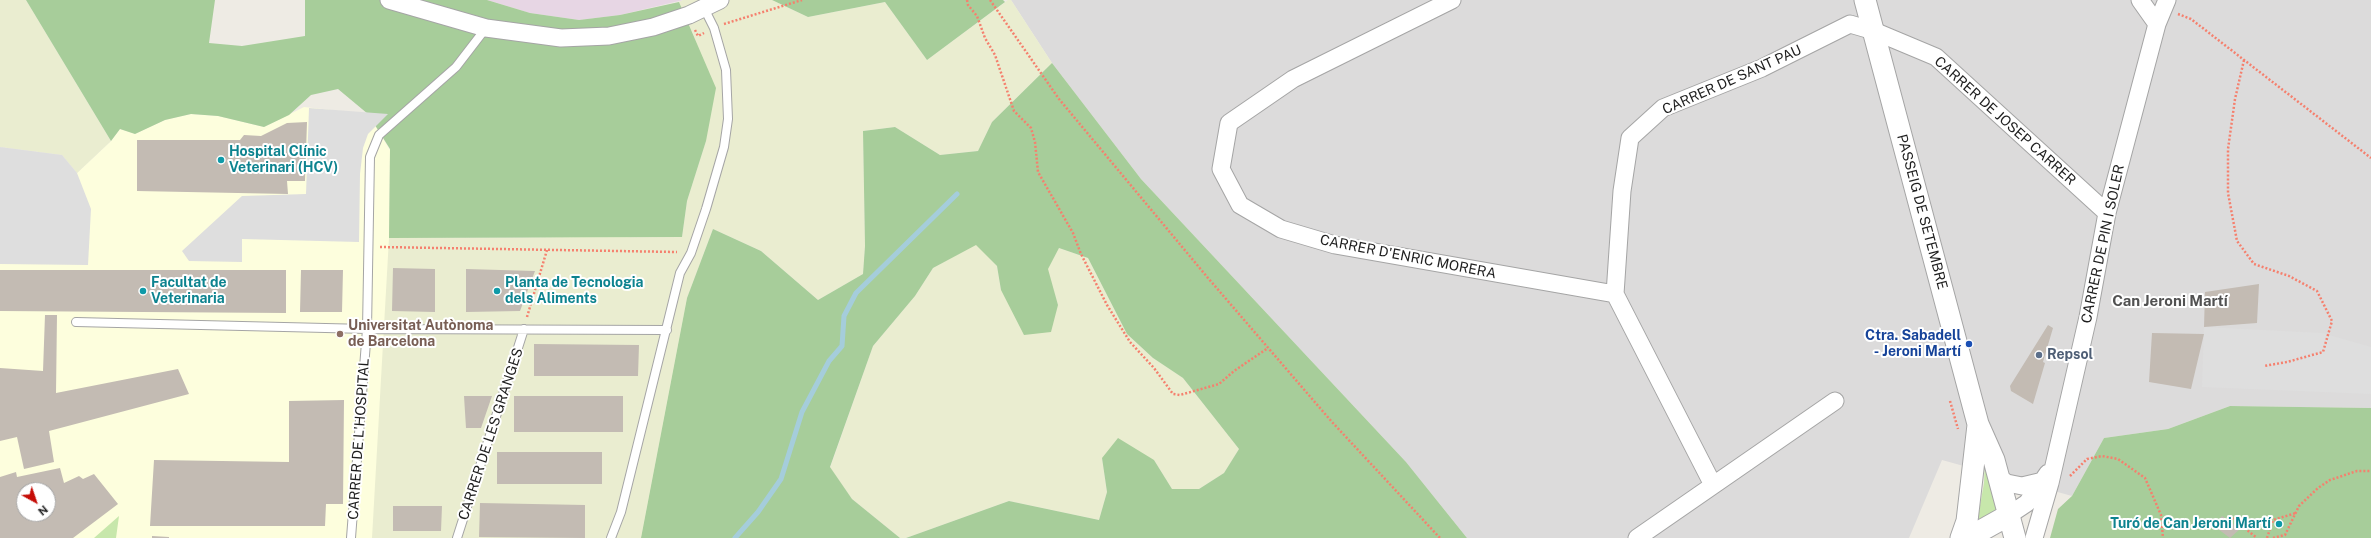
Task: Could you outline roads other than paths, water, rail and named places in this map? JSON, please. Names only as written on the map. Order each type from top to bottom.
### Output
[{"type":"street","points":[[389,0],[486,28],[561,38],[609,36],[708,15],[720,0]]},
{"type":"street","name":"CARRER D'ENRIC MORERA","points":[[1452,0],[1293,79],[1229,123],[1221,169],[1240,205],[1281,229],[1335,246],[1615,294]]},
{"type":"street","name":"PASSEIG DE SETEMBRE","points":[[1865,0],[1978,424],[1994,460],[2015,538]]},
{"type":"street","points":[[2140,0],[2157,24]]},
{"type":"street","name":"CARRER DE PIN I SOLER","points":[[2034,538],[2053,466],[2088,317],[2107,213],[2157,24],[2165,4]]},
{"type":"street","name":"CARRER DE SANT PAU","points":[[1615,294],[1622,191],[1630,138],[1663,108],[1762,68],[1850,24],[1874,31]]},
{"type":"street","name":"CARRER DE JOSEP CARRER","points":[[1874,31],[1936,57],[2107,213]]},
{"type":"street","points":[[1615,294],[1713,485]]},
{"type":"street","points":[[1636,538],[1835,401]]},
{"type":"street","name":"PASSEIG DE SETEMBRE","points":[[1961,538],[1967,521],[1978,424]]},
{"type":"street","name":"CARRER DE PIN I SOLER","points":[[2009,515],[2027,503],[2053,466]]},
{"type":"street","points":[[1999,478],[2007,484],[2022,486],[2043,481]]},
{"type":"street","points":[[1968,538],[2009,515]]},
{"type":"lane","points":[[611,538],[621,512],[680,273],[691,253],[724,146],[728,119],[726,70],[708,15]]},
{"type":"lane","name":"CARRER DE L'HOSPITAL","points":[[351,538],[367,329],[369,247],[368,167],[373,146],[379,135],[393,121],[456,67],[486,28]]},
{"type":"lane","name":"CARRER DE LES GRANGES","points":[[76,322],[367,329],[667,330]]},
{"type":"lane","name":"CARRER DE LES GRANGES","points":[[457,538],[524,329]]},
{"type":"waterway","points":[[735,538],[758,512],[781,479],[802,412],[829,361],[842,346],[844,316],[856,293],[957,194]]},
{"type":"place","name":"Hospital Clínic Veterinari (HCV)","points":[[221,160]]},
{"type":"place","name":"Facultat de Veterinaria","points":[[143,291]]},
{"type":"place","name":"Planta de Tecnologia dels Aliments","points":[[497,291]]},
{"type":"place","name":"Universitat Autònoma de Barcelona","points":[[340,334]]},
{"type":"place","name":"Ctra. Sabadell - Jeroni Martí","points":[[1969,344]]},
{"type":"place","name":"Repsol","points":[[2039,355]]},
{"type":"place","name":"Turó de Can Jeroni Martí","points":[[2279,524]]},
{"type":"district","name":"Can Jeroni Martí","points":[[2170,301]]}]
